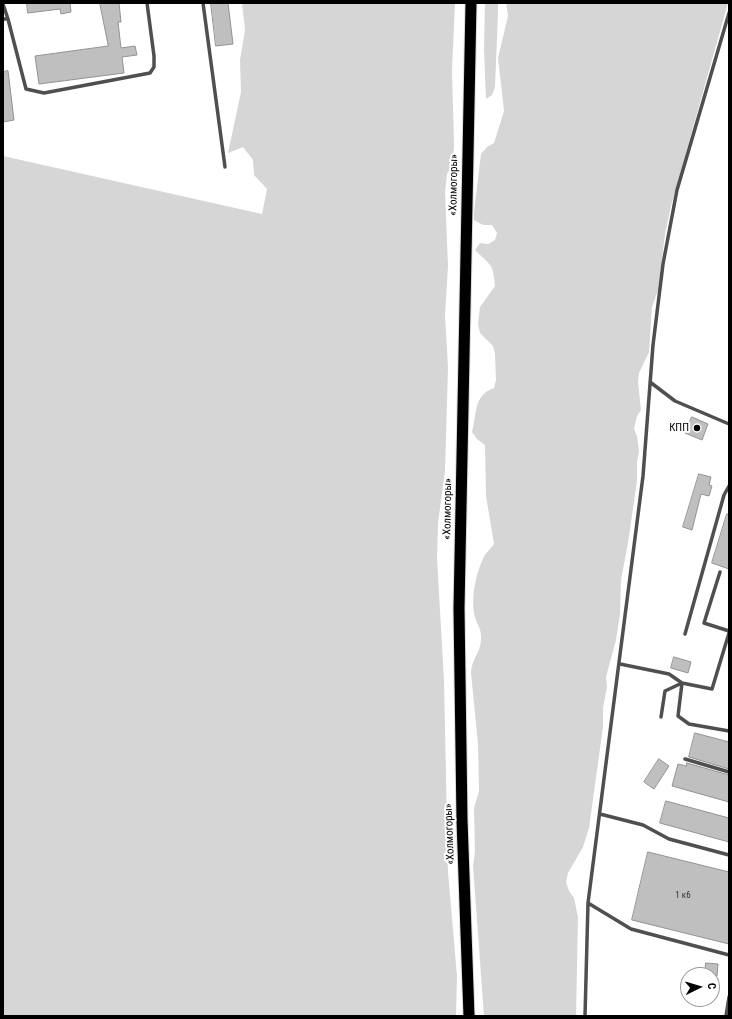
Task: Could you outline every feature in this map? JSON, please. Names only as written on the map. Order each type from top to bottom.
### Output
[{"type":"highway","name":"«Холмогоры»","points":[[469,1016],[462,812],[459,608],[471,3]]},
{"type":"lane","points":[[3,4],[26,89],[44,93],[150,73],[154,67],[154,56],[147,3]]},
{"type":"lane","points":[[203,3],[225,167]]},
{"type":"lane","points":[[585,1016],[588,903],[620,664],[643,476],[650,382],[663,264],[677,190],[729,13]]},
{"type":"lane","points":[[3,19],[8,19]]},
{"type":"lane","points":[[650,382],[675,401],[729,424]]},
{"type":"lane","points":[[685,634],[724,495],[729,486]]},
{"type":"lane","points":[[620,664],[669,674],[682,683],[712,689],[729,632],[704,623],[720,572]]},
{"type":"lane","points":[[661,717],[666,691],[682,683]]},
{"type":"lane","points":[[682,683],[678,716],[689,724],[729,731]]},
{"type":"lane","points":[[685,759],[729,772]]},
{"type":"lane","points":[[600,814],[643,825],[669,839],[729,855]]},
{"type":"lane","points":[[588,903],[631,929],[729,955]]},
{"type":"lane","points":[[726,1016],[729,998]]},
{"type":"shaded area","points":[[242,3],[455,3],[452,70],[454,144],[453,164],[447,174],[445,192],[448,266],[445,315],[448,367],[445,471],[438,523],[437,558],[444,681],[448,872],[457,976],[456,1016],[3,1016],[3,156],[262,214],[267,189],[254,175],[253,160],[243,147],[228,153],[241,92],[240,60],[245,30]]},
{"type":"shaded area","points":[[485,3],[498,3],[495,87],[492,95],[486,99],[484,49]]},
{"type":"shaded area","points":[[506,3],[728,3],[671,206],[665,234],[658,290],[652,307],[649,352],[639,373],[638,382],[641,410],[637,416],[634,429],[637,436],[639,451],[637,462],[637,481],[621,580],[620,614],[616,640],[606,677],[607,687],[603,708],[603,727],[589,828],[583,847],[568,873],[566,882],[569,891],[574,898],[578,917],[576,1016],[484,1016],[473,866],[475,852],[474,808],[479,791],[478,744],[471,668],[481,644],[481,635],[475,616],[473,600],[476,578],[480,565],[485,555],[494,544],[486,496],[485,445],[477,439],[472,432],[479,401],[482,395],[494,388],[496,380],[495,354],[493,346],[480,333],[478,324],[480,307],[495,286],[494,278],[490,265],[475,250],[480,243],[488,244],[495,240],[497,233],[492,225],[483,225],[474,220],[474,212],[481,154],[487,147],[494,143],[504,111],[498,58],[508,16]]},
{"type":"building","points":[[27,3],[70,3],[71,12],[61,14],[60,9],[28,13]]},
{"type":"building","points":[[100,3],[119,3],[121,22],[118,22],[121,48],[135,46],[137,55],[122,57],[124,73],[39,84],[35,56],[108,46]]},
{"type":"building","points":[[211,3],[228,3],[233,44],[216,46]]},
{"type":"building","points":[[8,71],[14,120],[3,122],[3,72]]},
{"type":"building","name":"КПП","points":[[692,417],[708,424],[702,440],[685,433]]},
{"type":"building","points":[[699,474],[711,477],[709,485],[712,486],[709,496],[701,494],[692,530],[683,527]]},
{"type":"building","points":[[727,514],[729,514],[729,569],[712,563]]},
{"type":"building","points":[[674,657],[691,662],[688,673],[671,668]]},
{"type":"building","points":[[695,733],[729,742],[729,769],[689,757]]},
{"type":"building","points":[[659,759],[669,766],[654,789],[644,782]]},
{"type":"building","points":[[687,763],[729,775],[729,802],[672,786],[678,764],[686,766]]},
{"type":"building","points":[[666,801],[729,818],[729,842],[660,823]]},
{"type":"building","points":[[648,852],[729,872],[729,944],[632,920]]},
{"type":"building","points":[[706,963],[718,964],[718,967],[706,967]]},
{"type":"place","name":"КПП","points":[[697,428]]}]
